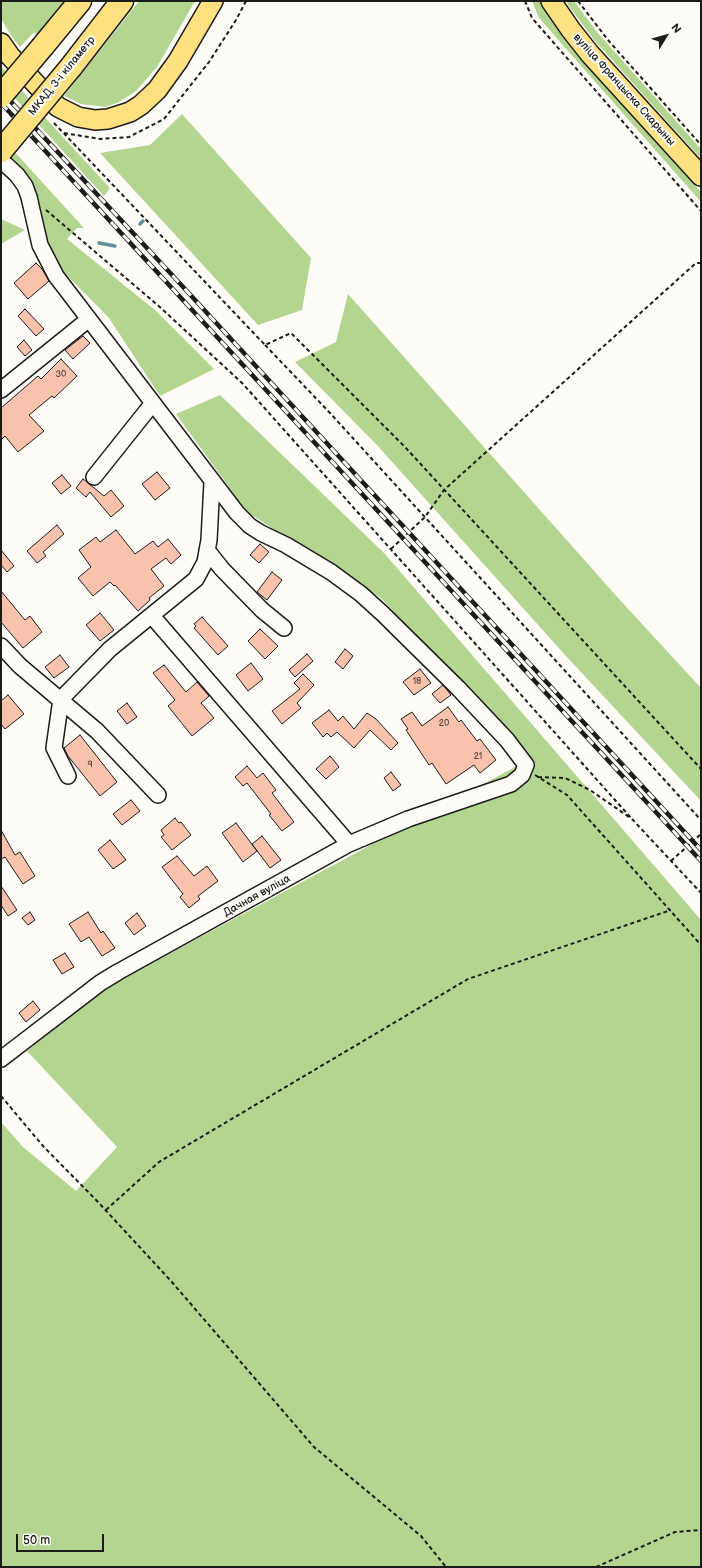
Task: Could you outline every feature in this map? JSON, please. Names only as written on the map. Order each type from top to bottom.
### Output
[{"type":"highway","points":[[1,96],[80,1]]},
{"type":"highway","name":"МКАД, 3-і кіламетр","points":[[1,151],[122,1]]},
{"type":"main road","points":[[1,43],[15,62],[58,107],[78,117],[96,120],[108,119],[130,112],[156,90],[178,60],[212,1]]},
{"type":"main road","name":"вуліца Францыска Скарыны","points":[[551,1],[590,54],[701,176]]},
{"type":"street","points":[[1,160],[17,175],[25,186],[29,196],[40,245],[56,276],[237,513],[250,526],[331,572],[361,594],[458,688],[507,740],[526,765]]},
{"type":"street","points":[[1,390],[89,319]]},
{"type":"street","points":[[94,477],[153,402]]},
{"type":"street","points":[[68,776],[54,748],[61,699],[110,650],[196,579],[205,562],[209,540],[212,482]]},
{"type":"street","points":[[207,550],[222,569],[262,610],[284,628]]},
{"type":"street","points":[[152,616],[349,844]]},
{"type":"street","points":[[1,646],[20,666],[61,699],[97,731],[158,795]]},
{"type":"street","name":"Дачная вуліца","points":[[1,1059],[100,983],[349,844],[408,818],[495,791],[511,784],[522,775],[526,765]]},
{"type":"path","points":[[525,1],[532,18],[701,211]]},
{"type":"path","points":[[578,1],[608,40],[701,145]]},
{"type":"path","points":[[53,122],[330,413],[701,820]]},
{"type":"path","points":[[29,196],[161,308],[243,384],[632,819],[701,893]]},
{"type":"path","points":[[391,550],[425,517],[444,490],[678,279],[696,264],[701,263]]},
{"type":"path","points":[[266,345],[291,333],[405,447],[701,769]]},
{"type":"path","points":[[526,765],[537,777],[567,795],[701,945]]},
{"type":"path","points":[[537,777],[564,778],[590,790],[632,819]]},
{"type":"path","points":[[671,861],[701,834]]},
{"type":"path","points":[[106,1210],[160,1162],[468,979],[671,910]]},
{"type":"path","points":[[1,1096],[43,1146],[106,1210],[171,1281],[314,1447],[421,1536],[446,1567]]},
{"type":"path","points":[[596,1567],[675,1532],[701,1530]]},
{"type":"green space","points":[[1,1],[65,1],[37,36],[34,32],[20,47],[1,19]]},
{"type":"green space","points":[[139,1],[195,1],[157,67],[136,91],[119,102],[106,107],[81,104],[64,96]]},
{"type":"green space","points":[[532,1],[543,1],[616,94],[701,192],[701,202],[539,18]]},
{"type":"green space","points":[[567,1],[574,1],[597,32],[701,149],[701,159],[594,40],[568,5]]},
{"type":"green space","points":[[1,66],[50,123],[110,188],[104,196],[1,83]]},
{"type":"green space","points":[[182,114],[311,258],[302,310],[258,325],[100,153],[150,145]]},
{"type":"green space","points":[[1,137],[84,228],[77,228],[67,239],[155,310],[214,369],[160,396],[109,318],[52,260],[29,180],[18,165],[1,147]]},
{"type":"green space","points":[[1,219],[25,230],[1,244]]},
{"type":"green space","points":[[348,294],[619,599],[701,688],[701,801],[566,656],[376,444],[295,362],[336,342]]},
{"type":"green space","points":[[220,395],[384,553],[701,920],[701,1567],[1,1567],[1,1122],[23,1147],[76,1191],[117,1147],[27,1051],[104,989],[528,760],[381,598],[247,512],[176,414]]},
{"type":"building","points":[[36,263],[42,269],[49,281],[28,299],[14,283]]},
{"type":"building","points":[[25,309],[44,329],[36,336],[18,316]]},
{"type":"building","points":[[83,336],[90,343],[73,359],[65,350]]},
{"type":"building","points":[[24,340],[32,350],[25,356],[17,347]]},
{"type":"building","points":[[61,359],[77,376],[54,398],[52,396],[29,415],[44,431],[18,452],[5,436],[1,440],[1,408],[38,376],[41,379]]},
{"type":"building","points":[[157,472],[170,488],[155,500],[142,484]]},
{"type":"building","points":[[62,475],[71,486],[61,494],[52,483]]},
{"type":"building","points":[[83,479],[104,496],[111,490],[124,506],[111,517],[90,492],[86,497],[76,488]]},
{"type":"building","points":[[57,525],[64,534],[43,552],[46,556],[37,563],[27,551]]},
{"type":"building","points":[[116,530],[135,554],[153,541],[158,547],[168,539],[181,555],[171,564],[166,558],[151,569],[164,586],[149,598],[150,600],[138,611],[115,585],[114,586],[110,582],[93,596],[78,578],[91,567],[79,550],[96,537],[100,542]]},
{"type":"building","points":[[260,544],[269,552],[259,563],[250,555]]},
{"type":"building","points":[[1,550],[14,566],[7,572],[1,565]]},
{"type":"building","points":[[272,572],[282,580],[267,600],[257,592]]},
{"type":"building","points":[[1,591],[25,620],[30,616],[42,632],[23,648],[1,622]]},
{"type":"building","points":[[100,613],[114,630],[100,641],[86,625]]},
{"type":"building","points":[[202,617],[228,646],[218,655],[194,628],[196,626],[194,624]]},
{"type":"building","points":[[260,629],[278,646],[265,659],[248,641]]},
{"type":"building","points":[[345,649],[353,656],[343,669],[335,662]]},
{"type":"building","points":[[307,654],[313,661],[295,677],[289,670]]},
{"type":"building","points":[[60,655],[69,667],[54,678],[45,667]]},
{"type":"building","points":[[251,663],[263,679],[248,691],[236,675]]},
{"type":"building","points":[[164,665],[186,692],[197,682],[209,696],[201,703],[214,718],[192,736],[168,706],[175,700],[153,673]]},
{"type":"building","points":[[420,669],[431,683],[414,695],[403,682]]},
{"type":"building","points":[[303,674],[314,685],[297,703],[301,708],[282,724],[272,711],[300,689],[294,683]]},
{"type":"building","points":[[443,685],[451,695],[440,703],[432,694]]},
{"type":"building","points":[[8,695],[24,714],[5,729],[1,724],[1,701]]},
{"type":"building","points":[[127,703],[137,717],[127,724],[117,711]]},
{"type":"building","points":[[448,707],[459,722],[461,720],[477,741],[480,739],[496,760],[480,773],[474,765],[446,784],[432,763],[429,765],[406,730],[408,729],[401,719],[412,712],[422,726]]},
{"type":"building","points":[[329,710],[338,721],[343,716],[354,729],[367,713],[376,719],[398,743],[391,750],[370,730],[354,748],[337,732],[331,737],[327,733],[323,737],[312,723]]},
{"type":"building","points":[[80,735],[117,782],[100,796],[68,756],[64,748]]},
{"type":"building","points":[[330,756],[339,767],[326,779],[316,769]]},
{"type":"building","points":[[247,766],[257,778],[263,773],[276,790],[272,793],[294,822],[282,831],[247,783],[243,786],[235,777]]},
{"type":"building","points":[[391,772],[401,785],[393,791],[384,778]]},
{"type":"building","points":[[131,800],[140,811],[122,825],[113,814]]},
{"type":"building","points":[[175,818],[179,823],[181,822],[191,835],[172,850],[161,837],[164,835],[161,830]]},
{"type":"building","points":[[236,823],[257,851],[243,862],[222,833]]},
{"type":"building","points":[[1,830],[15,855],[20,852],[35,876],[23,884],[5,857],[1,859]]},
{"type":"building","points":[[262,836],[281,860],[270,868],[252,844]]},
{"type":"building","points":[[110,840],[126,860],[113,869],[98,850]]},
{"type":"building","points":[[177,856],[194,876],[207,866],[218,881],[198,896],[200,899],[189,908],[180,897],[183,894],[162,867]]},
{"type":"building","points":[[1,886],[17,910],[8,916],[1,905]]},
{"type":"building","points":[[30,912],[35,920],[28,925],[22,918]]},
{"type":"building","points":[[88,912],[101,933],[103,931],[115,948],[102,956],[89,937],[81,942],[69,924]]},
{"type":"building","points":[[137,913],[146,926],[134,935],[125,923]]},
{"type":"building","points":[[65,953],[74,967],[62,974],[53,960]]},
{"type":"building","points":[[33,1001],[40,1010],[26,1022],[19,1013]]},
{"type":"waterway","points":[[140,224],[143,221]]},
{"type":"waterway","points":[[99,243],[115,246]]},
{"type":"railway","points":[[1,91],[701,850]]},
{"type":"railway","points":[[1,103],[701,861]]}]
